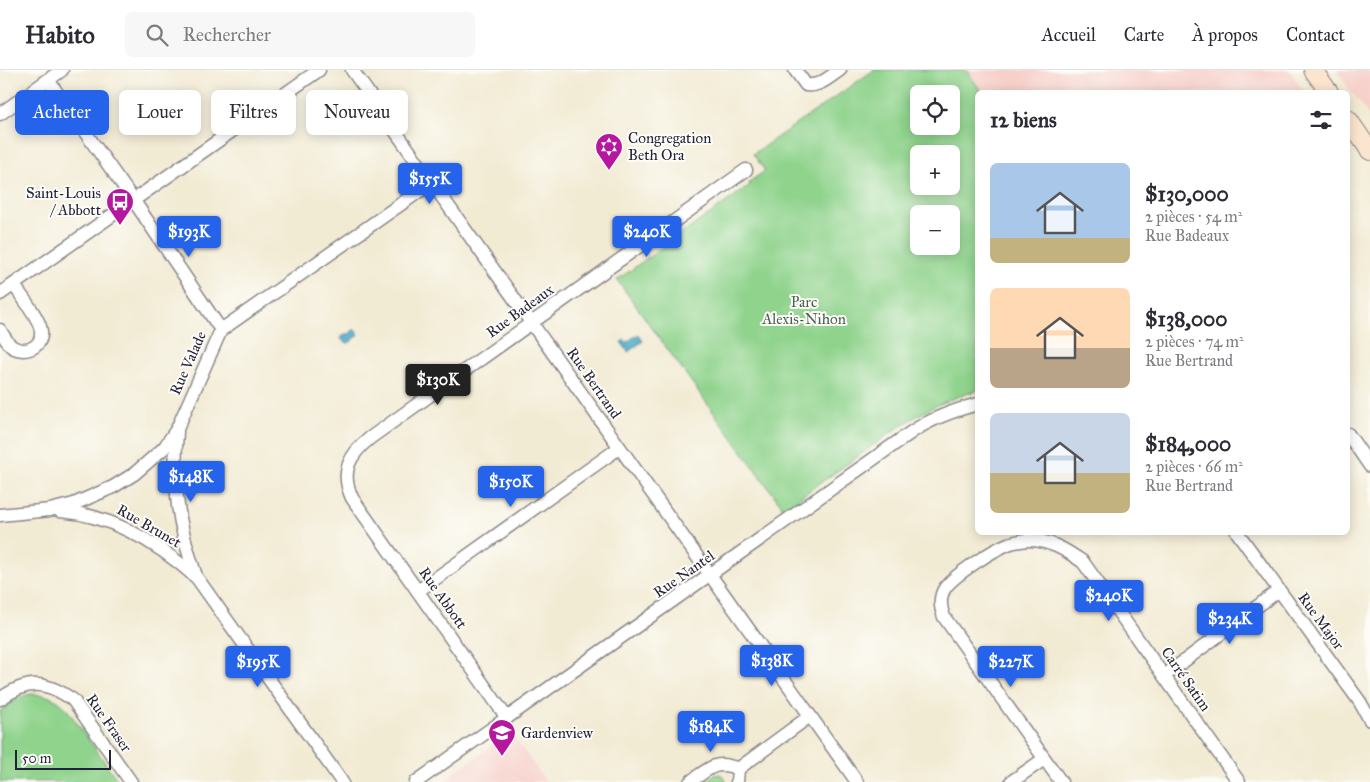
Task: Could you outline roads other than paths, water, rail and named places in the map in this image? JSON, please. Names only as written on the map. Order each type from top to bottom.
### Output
[{"type":"street","points":[[0,114],[62,70]]},
{"type":"street","points":[[0,294],[319,70]]},
{"type":"street","name":"Rue Bertrand","points":[[352,70],[857,782]]},
{"type":"street","points":[[795,70],[806,85],[813,86],[820,84],[840,70]]},
{"type":"street","points":[[1313,70],[1328,90]]},
{"type":"street","points":[[48,80],[134,201],[221,330]]},
{"type":"street","points":[[1350,122],[1370,151]]},
{"type":"street","name":"Rue Badeaux","points":[[352,498],[348,490],[347,472],[349,464],[360,447],[746,170]]},
{"type":"street","name":"Rue Valade","points":[[0,515],[50,510],[89,498],[113,487],[134,474],[164,448],[177,429],[221,330],[431,183]]},
{"type":"street","points":[[0,330],[10,345],[18,350],[27,350],[36,345],[40,340],[42,333],[40,325],[14,285]]},
{"type":"street","name":"Rue Nantel","points":[[416,782],[913,431],[928,421],[975,405]]},
{"type":"street","name":"Rue Brunet","points":[[177,429],[174,479],[176,501],[185,545],[197,578]]},
{"type":"street","points":[[1350,437],[1370,466]]},
{"type":"street","points":[[418,591],[620,448]]},
{"type":"street","name":"Rue Abbott","points":[[352,498],[507,718]]},
{"type":"street","name":"Rue Brunet","points":[[50,510],[76,512],[98,517],[124,528],[176,560],[197,578],[342,782]]},
{"type":"street","points":[[1164,676],[1278,591],[1239,535]]},
{"type":"street","name":"Carré Satim","points":[[1044,759],[944,617],[940,607],[944,589],[952,580],[993,551],[1010,543],[1028,540],[1046,542],[1065,549],[1083,562],[1239,782]]},
{"type":"street","name":"Rue Major","points":[[1278,591],[1360,702],[1370,720]]},
{"type":"street","name":"Rue Fraser","points":[[0,699],[12,691],[28,685],[60,690],[73,700],[131,782]]},
{"type":"street","points":[[690,782],[711,767],[720,764],[728,765],[737,776],[810,716]]},
{"type":"street","points":[[1011,782],[1044,759],[1061,782]]},
{"type":"water","points":[[354,329],[359,335],[349,343],[341,339],[342,336],[349,334]]},
{"type":"water","points":[[638,334],[643,341],[628,352],[621,342],[625,340],[627,342]]},
{"type":"place","name":"Congregation Beth Ora","points":[[609,171]]},
{"type":"place","name":"Saint-Louis / Abbott","points":[[120,226]]},
{"type":"place","name":"Gardenview","points":[[502,757]]},
{"type":"park label","name":"Parc Alexis-Nihon","points":[[804,310]]}]
